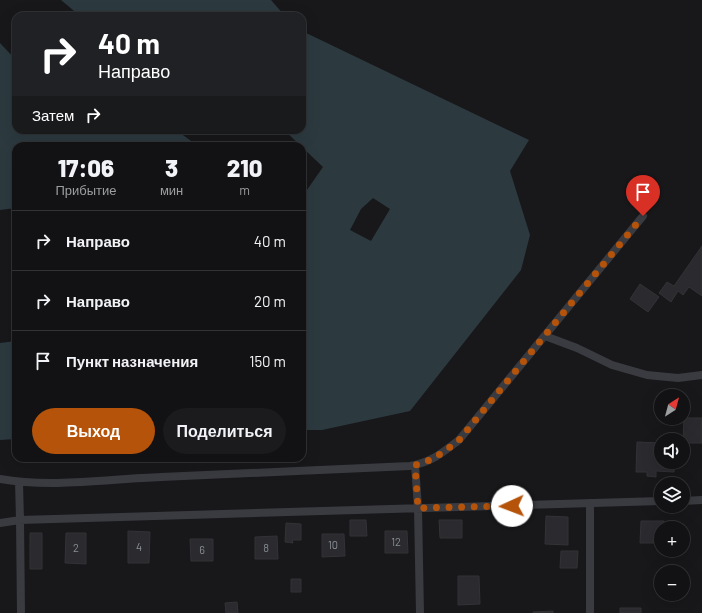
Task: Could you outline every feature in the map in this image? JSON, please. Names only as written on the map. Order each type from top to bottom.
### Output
[{"type":"lane","points":[[0,479],[19,482],[63,483],[415,465],[424,463],[438,457],[459,440],[643,216]]},
{"type":"lane","points":[[545,336],[577,348],[612,365],[646,375],[678,378],[702,375]]},
{"type":"lane","points":[[415,465],[418,508],[420,613]]},
{"type":"lane","points":[[19,482],[21,613]]},
{"type":"lane","points":[[690,501],[702,500]]},
{"type":"lane","points":[[0,523],[20,520],[654,501]]},
{"type":"lane","points":[[590,503],[590,613]]},
{"type":"shaded area","points":[[61,0],[271,0],[282,12],[75,12]]},
{"type":"shaded area","points":[[306,33],[529,140],[510,171],[530,235],[521,270],[410,411],[322,430],[306,430],[306,191],[323,167],[306,151],[306,142],[297,142],[288,134],[306,134]],"holes":[[[373,198],[390,209],[371,241],[350,230],[361,209]]]},
{"type":"shaded area","points":[[0,43],[12,56],[12,134],[182,134],[192,142],[12,142],[12,208],[0,210]]},
{"type":"shaded area","points":[[12,342],[12,439],[0,440],[0,343]]},
{"type":"building","points":[[702,246],[702,296],[689,287],[683,295],[678,291],[671,302],[659,293],[667,282],[674,286]]},
{"type":"building","points":[[640,284],[659,297],[648,312],[630,299]]},
{"type":"building","points":[[690,418],[702,418],[702,443],[690,443],[690,433],[683,433],[684,425],[690,425]]},
{"type":"building","points":[[637,442],[654,443],[654,469],[674,469],[674,472],[656,471],[656,477],[647,476],[647,472],[636,472]]},
{"type":"building","points":[[546,516],[568,517],[568,545],[545,544]]},
{"type":"building","points":[[350,520],[366,520],[367,536],[350,536]]},
{"type":"building","points":[[439,520],[462,520],[462,538],[440,538]]},
{"type":"building","points":[[641,521],[654,521],[654,543],[640,543]]},
{"type":"building","points":[[286,523],[301,524],[301,540],[292,540],[293,543],[285,542]]},
{"type":"building","points":[[128,531],[150,532],[149,563],[128,563]]},
{"type":"building","points":[[385,531],[407,531],[408,553],[385,553]]},
{"type":"building","points":[[30,533],[42,533],[42,569],[30,569]]},
{"type":"building","points":[[66,533],[86,533],[86,564],[65,563]]},
{"type":"building","points":[[322,534],[344,534],[345,556],[322,557]]},
{"type":"building","points":[[277,536],[278,559],[255,559],[255,537]]},
{"type":"building","points":[[190,539],[213,539],[213,561],[191,561]]},
{"type":"building","points":[[561,551],[578,551],[577,568],[560,568]]},
{"type":"building","points":[[458,576],[479,576],[480,604],[458,605]]},
{"type":"building","points":[[291,579],[301,579],[301,592],[291,592]]},
{"type":"building","points":[[237,602],[238,613],[226,613],[225,603]]},
{"type":"building","points":[[620,608],[641,608],[641,613],[620,613]]},
{"type":"building","points":[[553,611],[553,613],[533,613],[533,612]]},
{"type":"route","points":[[512,506],[418,508],[415,465],[438,457],[459,440],[643,216]]}]
